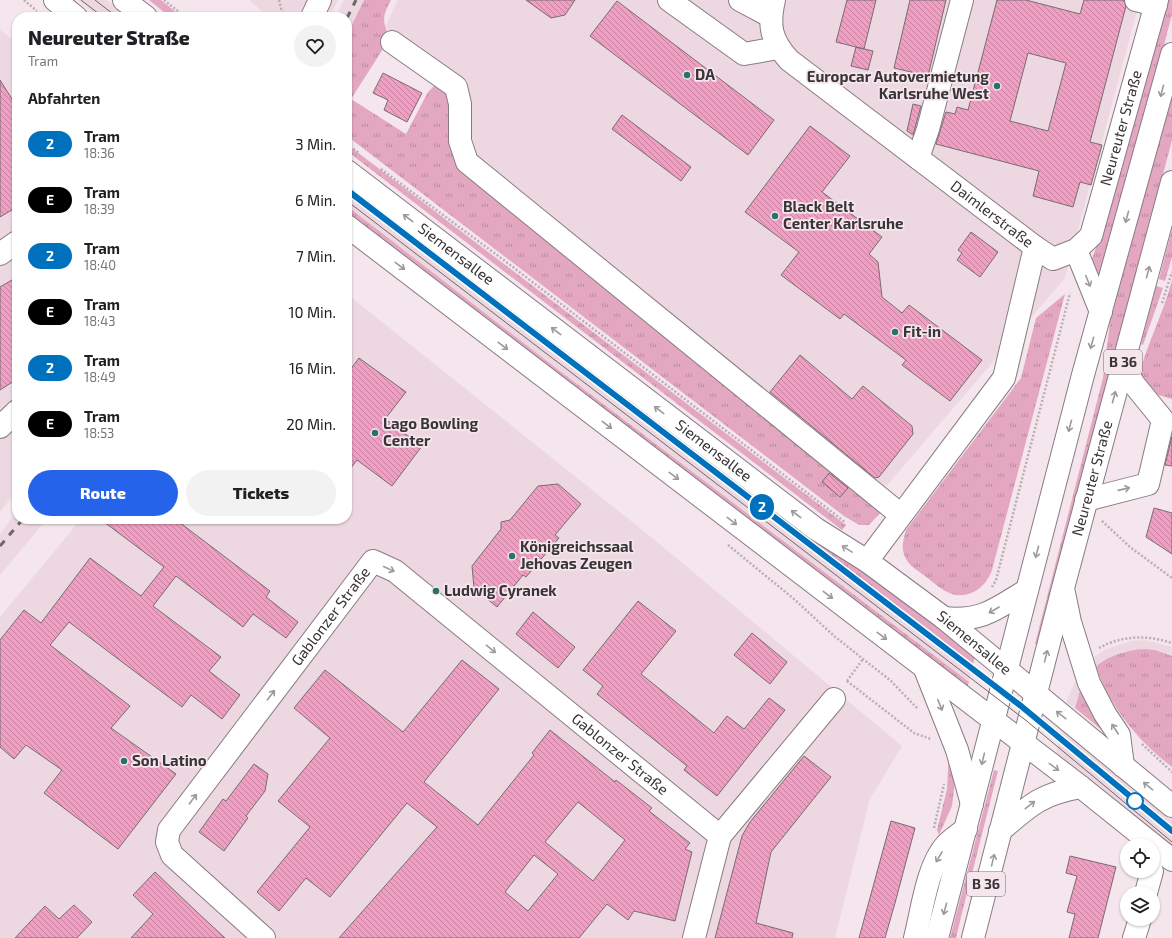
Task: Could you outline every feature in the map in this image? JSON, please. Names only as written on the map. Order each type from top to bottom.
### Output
[{"type":"main road","points":[[124,0],[140,12]]},
{"type":"main road","points":[[314,12],[320,0]]},
{"type":"main road","points":[[669,0],[744,54],[778,48]]},
{"type":"main road","points":[[740,0],[772,8]]},
{"type":"main road","points":[[918,158],[928,129],[962,0]]},
{"type":"main road","name":"Neureuter Straße","points":[[1035,247],[1053,259],[1076,250],[1092,236],[1098,217],[1150,2]]},
{"type":"main road","points":[[47,6],[63,12]]},
{"type":"main road","name":"Daimlerstraße","points":[[772,8],[772,34],[778,48],[789,60],[1035,247],[1004,378],[867,562]]},
{"type":"main road","points":[[392,42],[456,87],[460,104],[460,141],[467,162],[901,515]]},
{"type":"main road","name":"Neureuter Straße","points":[[937,938],[1027,590],[1172,54]]},
{"type":"main road","name":"Siemensallee","points":[[352,176],[816,529],[867,562],[944,618],[1172,806]]},
{"type":"main road","name":"Neureuter Straße","points":[[973,938],[1086,500],[1172,182]]},
{"type":"main road","points":[[352,230],[1081,787],[1134,838]]},
{"type":"main road","points":[[0,254],[12,246]]},
{"type":"main road","points":[[1076,250],[1101,312]]},
{"type":"main road","points":[[1086,500],[1148,484],[1163,420],[1133,383],[1123,362]]},
{"type":"main road","points":[[0,427],[12,416]]},
{"type":"main road","name":"Gablonzer Straße","points":[[264,938],[172,855],[167,842],[169,830],[373,561],[395,571],[720,836]]},
{"type":"main road","points":[[1063,588],[1083,665],[1093,692],[1119,735],[1123,766]]},
{"type":"main road","points":[[944,618],[970,619],[986,615],[1027,590]]},
{"type":"main road","points":[[926,669],[958,750],[972,804]]},
{"type":"main road","points":[[694,938],[720,836],[834,699]]},
{"type":"main road","points":[[1000,831],[1034,802],[1054,794],[1081,787]]},
{"type":"main road","points":[[915,938],[932,870],[938,857],[947,845],[966,829]]},
{"type":"main road","points":[[1134,938],[1138,926]]},
{"type":"path","points":[[24,0],[47,6]]},
{"type":"path","points":[[164,0],[179,12]]},
{"type":"path","points":[[279,0],[282,12]]},
{"type":"path","points":[[352,147],[360,153]]},
{"type":"path","points":[[379,167],[505,261],[848,524]]},
{"type":"path","points":[[988,593],[996,580],[1069,302],[1071,287]]},
{"type":"path","points":[[1100,527],[1109,493]]},
{"type":"path","points":[[1102,520],[1130,548],[1172,578]]},
{"type":"path","points":[[722,541],[794,599],[834,636],[891,681],[920,713]]},
{"type":"path","points":[[1095,651],[1116,641],[1149,636],[1172,642]]},
{"type":"path","points":[[834,699],[862,659]]},
{"type":"path","points":[[847,681],[914,733],[935,740],[932,733]]},
{"type":"path","points":[[1141,743],[1172,772]]},
{"type":"path","points":[[933,832],[945,779]]},
{"type":"shaded area","points":[[78,0],[107,0],[123,12],[93,12]]},
{"type":"shaded area","points":[[249,0],[338,0],[332,12],[263,12]]},
{"type":"shaded area","points":[[344,0],[365,0],[352,25],[352,12],[338,12]]},
{"type":"shaded area","points":[[398,0],[1140,0],[1065,278],[883,490],[473,155],[469,88],[385,27]]},
{"type":"shaded area","points":[[0,30],[12,39],[12,496],[0,512]]},
{"type":"shaded area","points":[[352,189],[646,417],[973,664],[969,682],[552,365],[352,210]]},
{"type":"shaded area","points":[[352,298],[656,541],[902,746],[870,799],[835,938],[0,938],[0,617],[77,524],[352,524]]},
{"type":"shaded area","points":[[12,518],[12,524],[43,524],[0,575],[0,534]]},
{"type":"shaded area","points":[[1145,640],[1172,647],[1172,656],[1155,650],[1125,651],[1096,666],[1094,657],[1106,649],[1131,641]]},
{"type":"shaded area","points":[[1077,677],[1081,687],[1075,708],[1066,702]]},
{"type":"shaded area","points":[[1063,726],[1172,815],[1172,852],[1160,842],[1160,838],[1155,838],[1055,756]]},
{"type":"green space","points":[[149,0],[161,0],[176,12],[164,12]]},
{"type":"green space","points":[[364,0],[391,0],[384,19],[384,23],[390,38],[352,97],[352,25]]},
{"type":"green space","points":[[1165,0],[1172,0],[1172,14],[1139,142],[1099,279],[1091,261],[1109,213]]},
{"type":"green space","points":[[436,84],[456,99],[455,142],[884,509],[869,525],[859,525],[844,516],[352,140],[352,100],[406,134],[428,92]]},
{"type":"green space","points":[[1172,90],[1172,140],[1040,645],[1035,644],[1103,378],[1110,322]]},
{"type":"green space","points":[[352,148],[846,525],[842,530],[352,154]]},
{"type":"green space","points":[[352,183],[977,650],[973,664],[658,427],[352,189]]},
{"type":"green space","points":[[352,210],[552,365],[969,682],[967,688],[352,217]]},
{"type":"green space","points":[[1172,229],[1172,257],[1165,281],[1159,279]]},
{"type":"green space","points":[[1172,280],[1172,399],[1155,394],[1140,372],[1147,349],[1165,304]]},
{"type":"green space","points":[[1156,286],[1163,288],[1143,345],[1141,344]]},
{"type":"green space","points":[[1065,294],[992,570],[985,583],[973,592],[960,595],[952,594],[940,588],[907,561],[903,548],[906,530],[1021,378],[1036,318]]},
{"type":"green space","points":[[1145,649],[1155,650],[1172,656],[1172,767],[1148,746],[1126,722],[1109,695],[1096,666],[1119,654]]},
{"type":"green space","points":[[1081,687],[1103,731],[1075,708]]},
{"type":"green space","points":[[949,752],[955,781],[952,806],[939,835],[937,830],[947,789]]},
{"type":"green space","points":[[994,770],[998,771],[956,938],[950,938]]},
{"type":"building","points":[[526,0],[575,0],[565,15],[551,18]]},
{"type":"building","points":[[847,0],[876,0],[864,49],[836,42]]},
{"type":"building","points":[[910,0],[946,0],[928,76],[894,68]]},
{"type":"building","name":"Europcar Autovermietung Karlsruhe West","points":[[997,0],[1026,0],[1080,14],[1084,0],[1124,0],[1126,6],[1090,142],[1102,145],[1091,185],[1080,182],[1073,207],[1033,196],[1039,171],[936,144],[946,112],[955,114],[957,107],[968,110]],"holes":[[[1028,53],[1066,63],[1048,131],[1010,121]]]},
{"type":"building","points":[[617,1],[774,120],[748,155],[590,36]]},
{"type":"building","points":[[856,47],[873,51],[868,70],[851,66]]},
{"type":"building","points":[[383,73],[422,93],[407,122],[384,110],[388,100],[373,93]]},
{"type":"building","points":[[0,80],[12,99],[12,210],[0,217]]},
{"type":"building","points":[[913,104],[921,106],[913,135],[907,131]]},
{"type":"building","points":[[622,115],[691,167],[681,181],[612,129]]},
{"type":"building","points":[[810,126],[850,156],[822,192],[882,237],[869,254],[878,262],[882,297],[902,313],[909,305],[982,360],[950,401],[902,365],[906,360],[844,314],[840,319],[781,275],[799,252],[745,212]]},
{"type":"building","points":[[971,232],[998,252],[980,277],[957,260],[962,253],[958,250]]},
{"type":"building","points":[[12,280],[12,382],[0,390],[0,287]]},
{"type":"building","points":[[800,355],[852,399],[863,386],[912,426],[913,434],[879,477],[875,478],[770,392]]},
{"type":"building","name":"Lago Bowling Center","points":[[359,358],[406,392],[385,419],[422,446],[392,486],[357,460],[352,466],[352,367]]},
{"type":"building","points":[[1172,436],[1172,466],[1165,465]]},
{"type":"building","points":[[829,473],[848,488],[840,497],[822,482]]},
{"type":"building","name":"Königreichssaal Jehovas Zeugen","points":[[558,484],[581,504],[555,535],[559,538],[526,577],[523,575],[497,607],[474,588],[472,566],[501,529],[501,522],[510,520],[538,486]]},
{"type":"building","points":[[1154,508],[1172,513],[1172,554],[1146,537]]},
{"type":"building","points":[[107,524],[182,524],[270,591],[266,597],[298,622],[286,638],[253,614],[243,627],[176,576],[153,606],[221,657],[209,671],[240,695],[222,719],[191,695],[182,707],[69,622],[50,645],[130,706],[111,728],[176,774],[118,849],[44,793],[62,770],[26,745],[14,759],[0,747],[0,640],[24,610],[41,623],[90,558],[141,596],[164,567]]},
{"type":"building","points":[[638,601],[676,631],[641,674],[714,733],[727,716],[744,729],[769,698],[785,710],[717,796],[684,770],[687,766],[597,694],[603,686],[583,670]]},
{"type":"building","points":[[533,612],[575,647],[558,668],[516,634]]},
{"type":"building","points":[[752,633],[787,662],[770,684],[734,655]]},
{"type":"building","points":[[462,660],[499,689],[424,782],[478,825],[534,755],[532,753],[550,730],[615,782],[616,780],[652,808],[649,811],[690,843],[685,849],[692,852],[675,921],[634,911],[628,920],[607,904],[579,938],[339,938],[437,827],[407,803],[330,897],[306,878],[279,911],[257,892],[310,827],[278,801],[330,738],[294,708],[325,670],[403,732]],"holes":[[[578,802],[625,840],[593,881],[545,842]],[[534,855],[558,874],[528,911],[505,892]]]},
{"type":"building","points":[[804,756],[831,777],[771,852],[756,923],[793,933],[792,938],[715,938],[742,836],[750,822]]},
{"type":"building","points":[[254,764],[268,774],[265,791],[246,816],[248,818],[224,851],[199,832],[223,799],[226,801]]},
{"type":"building","points":[[891,821],[915,828],[895,903],[885,938],[859,938]]},
{"type":"building","points":[[1070,856],[1116,867],[1098,938],[1069,938],[1075,914],[1067,912],[1077,876],[1066,873]]},
{"type":"building","points":[[155,872],[225,938],[131,938],[153,914],[133,895]]},
{"type":"building","points":[[74,905],[92,922],[77,938],[15,938],[45,906],[59,919]]},
{"type":"tram line","points":[[81,0],[97,12]]},
{"type":"tram line","points":[[95,0],[111,12]]},
{"type":"tram line","points":[[352,194],[1031,713],[1172,831]]},
{"type":"tram line","name":"2","points":[[352,194],[1021,706],[1172,831]]},
{"type":"tram line","points":[[352,205],[1028,722],[1172,842]]},
{"type":"railway","points":[[350,12],[356,0]]},
{"type":"railway","points":[[0,546],[19,524]]},
{"type":"place","name":"DA","points":[[687,75]]},
{"type":"place","name":"Europcar Autovermietung Karlsruhe West","points":[[997,86]]},
{"type":"place","name":"Black Belt Center Karlsruhe","points":[[775,216]]},
{"type":"place","name":"Fit-in","points":[[895,332]]},
{"type":"place","name":"Lago Bowling Center","points":[[375,433]]},
{"type":"place","name":"Königreichssaal Jehovas Zeugen","points":[[512,556]]},
{"type":"place","name":"Ludwig Cyranek","points":[[436,591]]},
{"type":"place","name":"Son Latino","points":[[124,761]]}]
